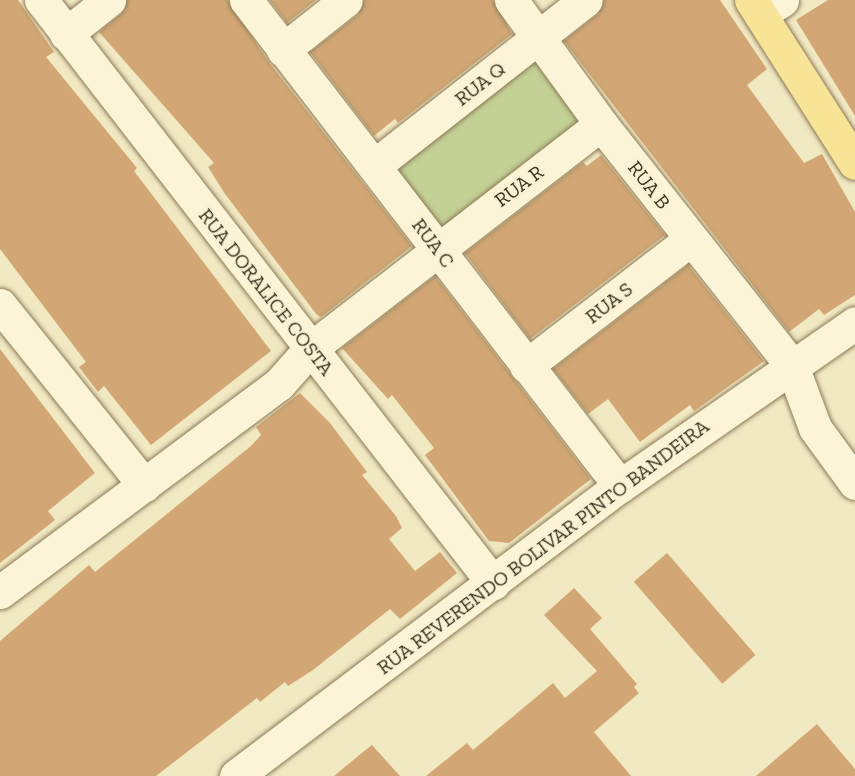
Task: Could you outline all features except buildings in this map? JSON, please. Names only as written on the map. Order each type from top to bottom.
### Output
[{"type":"main road","points":[[764,5],[855,163]]},
{"type":"street","name":"RUA DORALICE COSTA","points":[[41,0],[493,583]]},
{"type":"street","points":[[66,34],[109,0]]},
{"type":"street","name":"RUA C","points":[[246,0],[620,486]]},
{"type":"street","points":[[283,50],[346,0]]},
{"type":"street","name":"RUA B","points":[[511,0],[601,124],[792,366],[815,428],[855,483]]},
{"type":"street","name":"RUA Q","points":[[374,166],[586,0]]},
{"type":"street","name":"RUA R","points":[[0,592],[279,384],[310,349],[437,248],[601,124]]},
{"type":"street","name":"RUA S","points":[[526,366],[691,239]]},
{"type":"street","points":[[0,305],[144,485]]},
{"type":"street","name":"RUA REVERENDO BOLIVAR PINTO BANDEIRA","points":[[240,775],[620,486],[855,323]]},
{"type":"green space","points":[[530,54],[586,116],[449,227],[438,227],[395,172],[398,159]]}]
